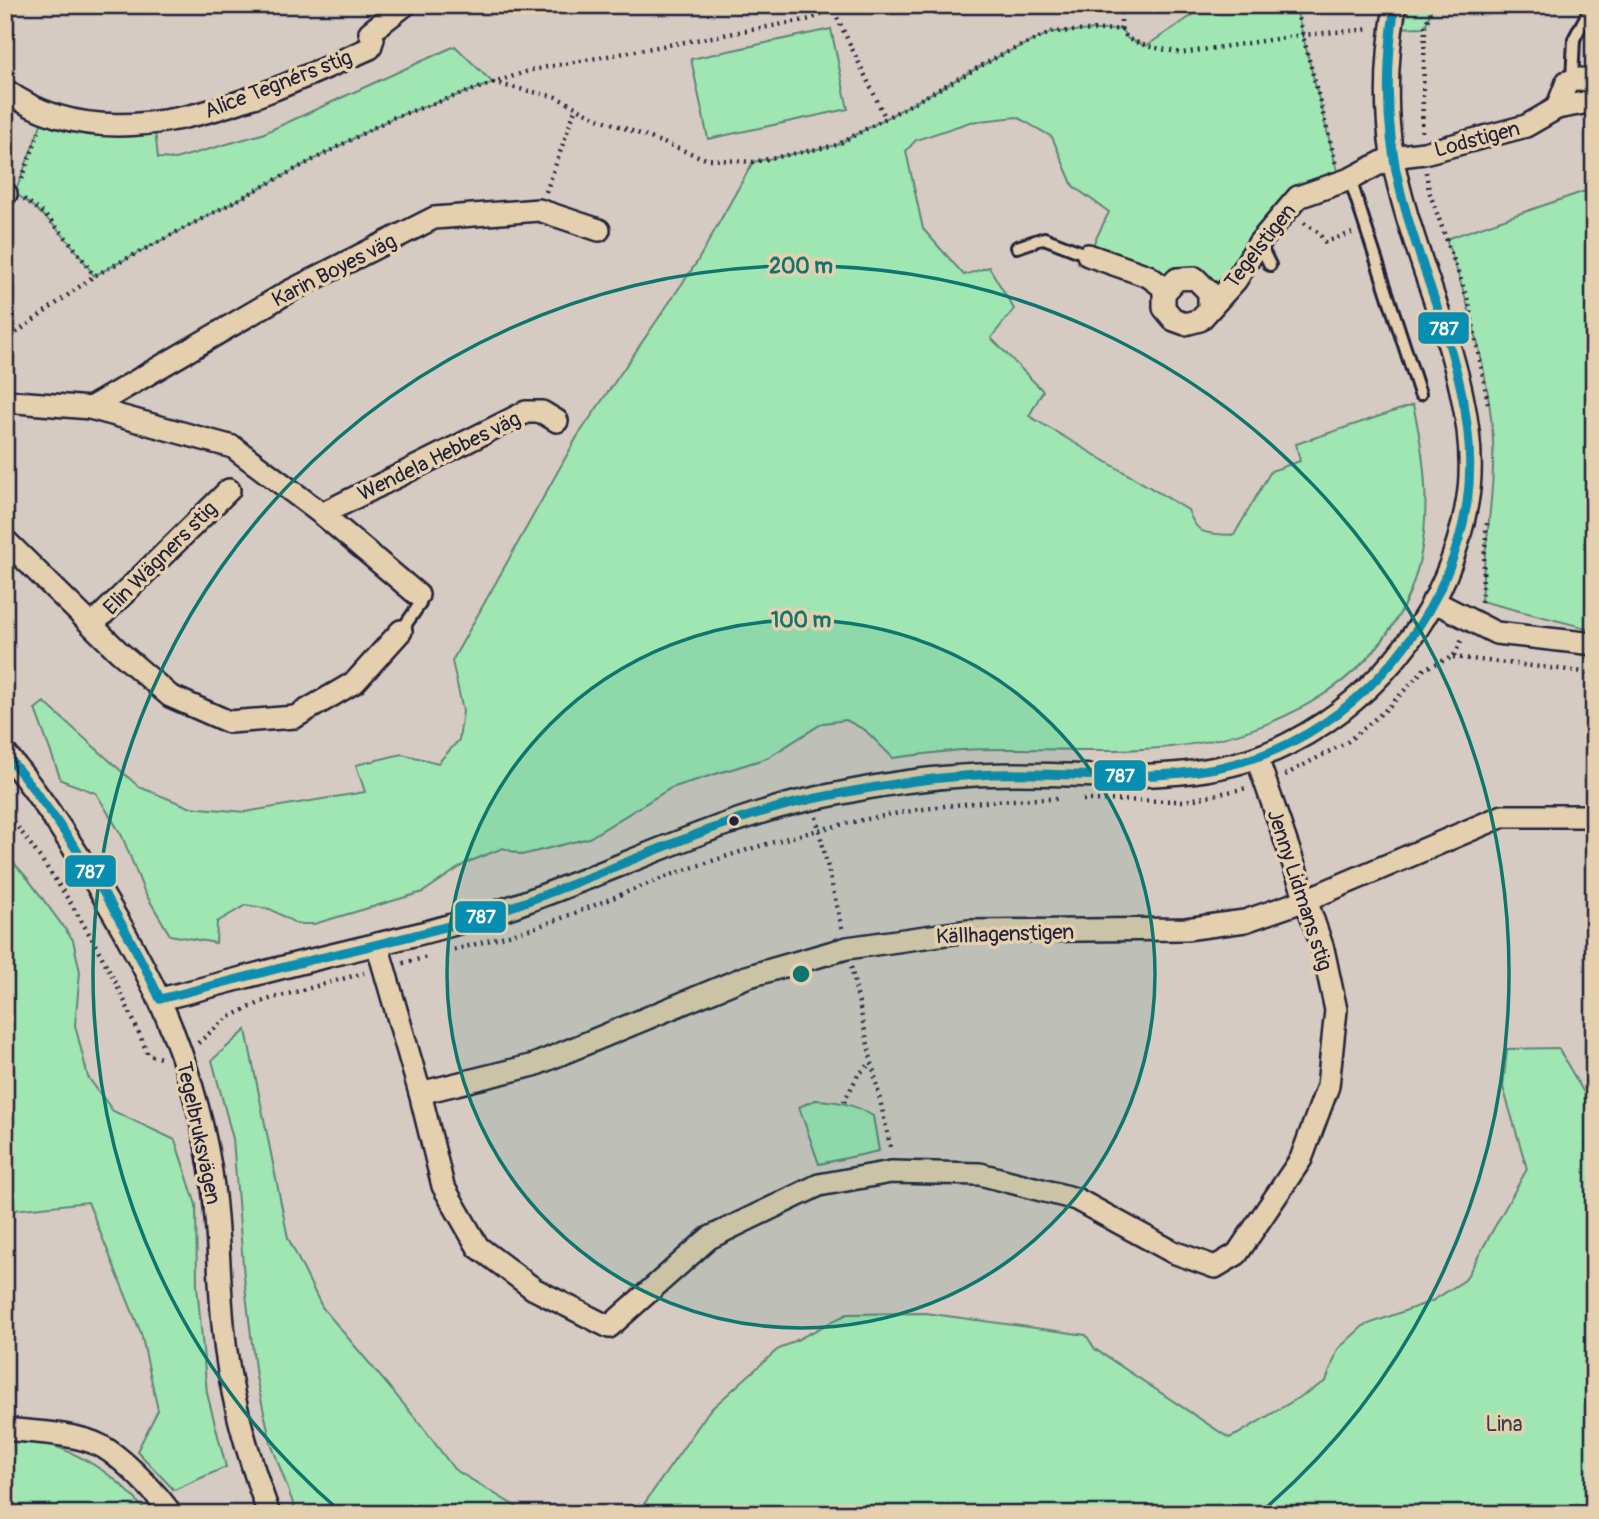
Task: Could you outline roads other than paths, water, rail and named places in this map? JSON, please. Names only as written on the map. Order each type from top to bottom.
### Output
[{"type":"street","name":"Alice Tegnérs stig","points":[[5,90],[34,107],[79,120],[135,124],[193,117],[282,86],[370,48],[373,39],[370,32],[405,5]]},
{"type":"street","points":[[160,999],[377,944],[509,907],[692,836],[781,806],[870,787],[934,778],[1010,774],[1168,775],[1216,770],[1257,758],[1288,745],[1332,719],[1371,687],[1404,650],[1444,583],[1457,546],[1468,499],[1469,444],[1458,384],[1392,157],[1387,98],[1395,5]]},
{"type":"street","points":[[1557,108],[1563,87],[1572,80],[1594,81]]},
{"type":"street","name":"Lodstigen","points":[[1392,157],[1424,153],[1526,126],[1557,108],[1594,101]]},
{"type":"street","name":"Tegelstigen","points":[[1209,308],[1209,292],[1195,278],[1177,279],[1166,289],[1164,308],[1179,323],[1200,320],[1236,280],[1259,243],[1298,197],[1345,181],[1392,157]]},
{"type":"street","name":"Karin Boyes väg","points":[[90,408],[290,291],[434,218],[539,210],[599,230]]},
{"type":"street","points":[[1088,255],[1149,276],[1166,289]]},
{"type":"street","points":[[5,401],[90,408],[233,447],[322,514],[418,595]]},
{"type":"street","name":"Wendela Hebbes väg","points":[[322,514],[526,412],[542,412],[557,421]]},
{"type":"street","name":"Elin Wägners stig","points":[[92,625],[229,490]]},
{"type":"street","name":"Elin Wägners stig","points":[[5,540],[170,696],[229,722],[295,718],[355,682],[401,631]]},
{"type":"street","points":[[1433,601],[1496,633],[1594,644]]},
{"type":"street","name":"Tegelbruksvägen","points":[[5,753],[40,794],[144,963],[182,1051],[210,1166],[217,1220],[223,1327],[234,1394],[248,1456],[270,1514]]},
{"type":"street","name":"Jenny Lidmans stig","points":[[377,944],[421,1093],[443,1186],[478,1247],[534,1290],[609,1327],[709,1238],[819,1185],[891,1172],[980,1174],[1076,1199],[1173,1252],[1215,1267],[1237,1254],[1301,1159],[1328,1086],[1336,1010],[1323,948],[1257,758]]},
{"type":"street","name":"Källhagenstigen","points":[[421,1093],[534,1065],[746,977],[846,948],[968,931],[1186,929],[1245,921],[1306,900],[1503,816],[1594,816]]},
{"type":"street","points":[[5,1429],[53,1434],[101,1445],[135,1474],[171,1514]]},
{"type":"lane","points":[[1572,80],[1574,39],[1592,5]]},
{"type":"lane","points":[[1345,181],[1366,228],[1420,394]]},
{"type":"lane","points":[[1017,247],[1044,238],[1088,255]]},
{"type":"lane","points":[[1259,243],[1270,265]]},
{"type":"lane","points":[[401,631],[420,604],[418,595]]},
{"type":"park label","name":"Lina","points":[[1504,1424]]}]
